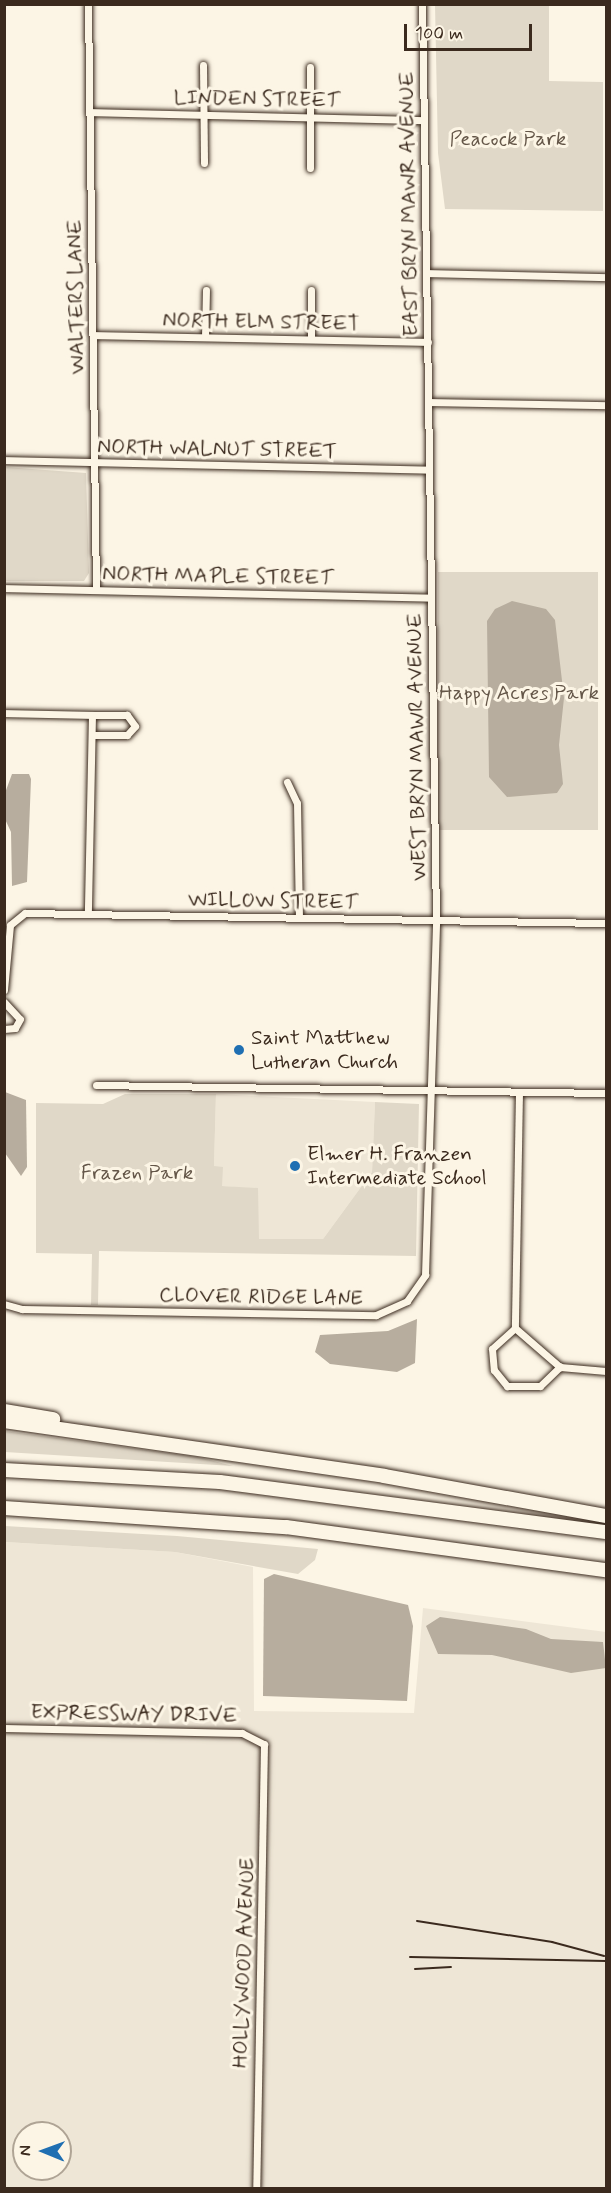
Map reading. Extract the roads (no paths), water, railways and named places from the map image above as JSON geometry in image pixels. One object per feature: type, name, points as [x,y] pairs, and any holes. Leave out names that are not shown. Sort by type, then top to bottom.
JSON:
[{"type":"highway","points":[[4,1411],[124,1432],[157,1444]]},
{"type":"highway","points":[[4,1421],[384,1476],[606,1516]]},
{"type":"highway","points":[[4,1470],[220,1482],[606,1532]]},
{"type":"highway","points":[[7,1508],[286,1527],[606,1570]]},
{"type":"street","name":"WALTERS LANE","points":[[88,4],[96,590]]},
{"type":"street","name":"EAST BRYN MAWR AVENUE","points":[[422,4],[430,402]]},
{"type":"street","points":[[203,64],[204,164]]},
{"type":"street","points":[[310,67],[310,168]]},
{"type":"street","name":"LINDEN STREET","points":[[90,112],[423,120]]},
{"type":"street","points":[[427,273],[606,277]]},
{"type":"street","points":[[205,337],[206,290]]},
{"type":"street","points":[[311,290],[311,339]]},
{"type":"street","name":"NORTH ELM STREET","points":[[93,335],[428,342]]},
{"type":"street","points":[[430,402],[606,405]]},
{"type":"street","name":"WEST BRYN MAWR AVENUE","points":[[430,402],[436,921],[432,1091]]},
{"type":"street","name":"NORTH WALNUT STREET","points":[[4,460],[429,470]]},
{"type":"street","name":"NORTH MAPLE STREET","points":[[4,588],[431,598]]},
{"type":"street","points":[[4,713],[129,716],[135,726],[126,735],[92,735]]},
{"type":"street","points":[[88,914],[92,715]]},
{"type":"street","points":[[287,782],[298,806],[299,918]]},
{"type":"street","name":"WILLOW STREET","points":[[4,990],[14,918],[88,914],[606,923]]},
{"type":"street","points":[[4,1002],[20,1019],[15,1028],[4,1029]]},
{"type":"street","points":[[96,1085],[606,1093]]},
{"type":"street","name":"CLOVER RIDGE LANE","points":[[4,1304],[85,1311],[390,1311],[418,1289],[428,1265],[432,1091]]},
{"type":"street","points":[[519,1092],[515,1328],[492,1349],[494,1370],[507,1386],[540,1386],[560,1367]]},
{"type":"street","points":[[515,1328],[560,1367],[606,1371]]},
{"type":"street","name":"EXPRESSWAY DRIVE","points":[[4,1728],[243,1733],[261,1740]]},
{"type":"street","name":"HOLLYWOOD AVENUE","points":[[256,2188],[266,1753],[261,1740]]},
{"type":"railway","points":[[417,1921],[552,1942],[604,1956]]},
{"type":"railway","points":[[410,1957],[606,1961]]},
{"type":"railway","points":[[415,1969],[451,1967]]},
{"type":"place","name":"Saint Matthew Lutheran Church","points":[[239,1050]]},
{"type":"place","name":"Elmer H. Franzen Intermediate School","points":[[295,1166]]},
{"type":"park label","name":"Peacock Park","points":[[508,139]]},
{"type":"park label","name":"Happy Acres Park","points":[[519,693]]},
{"type":"park label","name":"Frazen Park","points":[[137,1173]]}]
